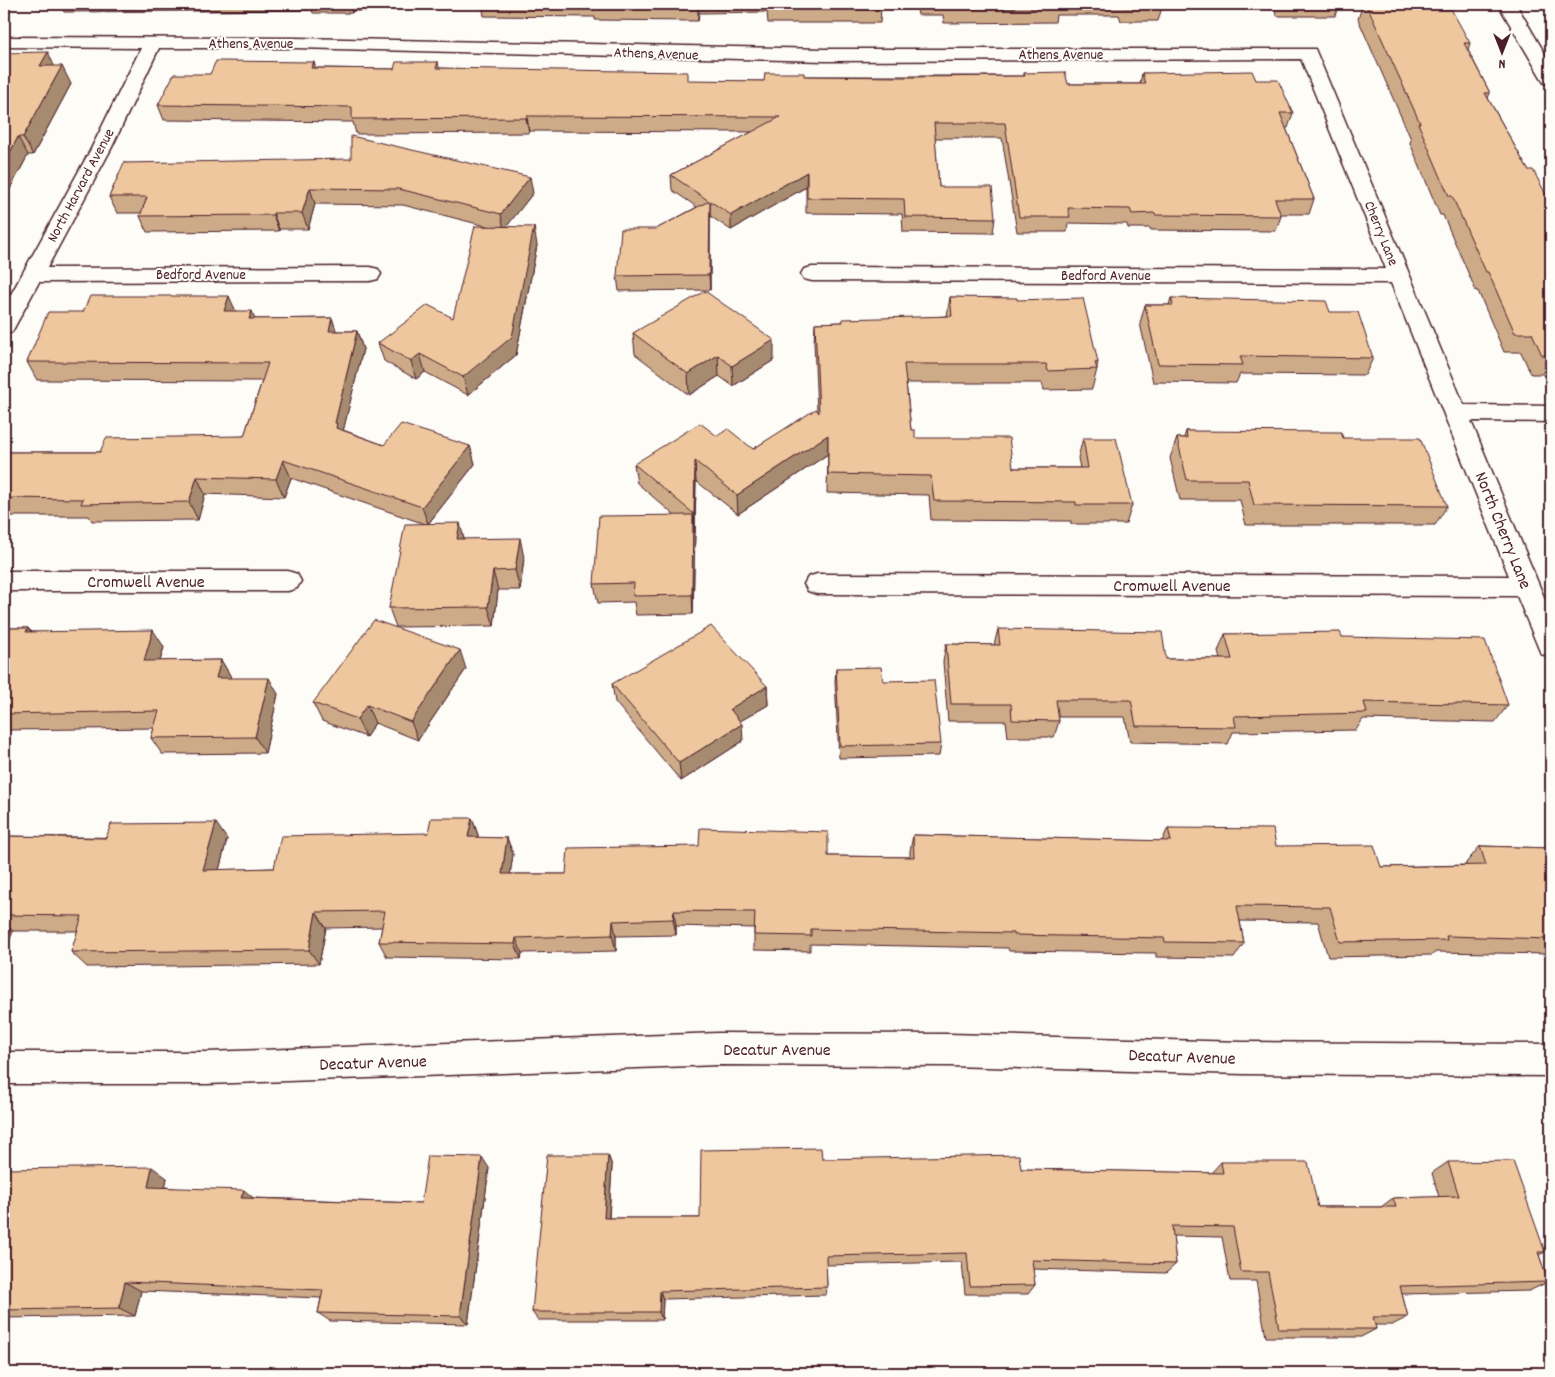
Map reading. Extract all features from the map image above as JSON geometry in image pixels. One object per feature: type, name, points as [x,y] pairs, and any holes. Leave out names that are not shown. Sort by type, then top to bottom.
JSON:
[{"type":"street","points":[[1507,4],[1551,79]]},
{"type":"street","name":"Athens Avenue","points":[[4,42],[296,43],[825,55],[1308,53]]},
{"type":"street","name":"North Harvard Avenue","points":[[4,327],[101,149],[153,42]]},
{"type":"street","name":"Cherry Lane","points":[[1308,53],[1456,414]]},
{"type":"street","name":"Bedford Avenue","points":[[32,275],[370,274]]},
{"type":"street","name":"Bedford Avenue","points":[[812,274],[1400,276]]},
{"type":"street","points":[[1456,414],[1551,414]]},
{"type":"street","name":"North Cherry Lane","points":[[1456,414],[1551,646]]},
{"type":"street","name":"Cromwell Avenue","points":[[4,582],[288,582]]},
{"type":"street","name":"Cromwell Avenue","points":[[816,584],[1527,586]]},
{"type":"street","name":"Decatur Avenue","points":[[4,1068],[207,1068],[718,1049],[949,1050],[1244,1058],[1551,1060]]},
{"type":"building","points":[[594,4],[698,4],[698,7],[593,7]]},
{"type":"building","points":[[767,4],[880,4],[881,9],[768,9]]},
{"type":"building","points":[[944,4],[1057,4],[1058,8],[945,9]]},
{"type":"building","points":[[1122,4],[1161,4],[1162,7],[1124,7]]},
{"type":"building","points":[[1366,4],[1414,4],[1417,9],[1451,9],[1470,43],[1464,43],[1490,93],[1485,93],[1528,170],[1533,170],[1551,204],[1551,355],[1542,355],[1532,333],[1515,333],[1452,196],[1449,196],[1418,123],[1420,123]]},
{"type":"building","points":[[48,52],[40,66],[62,66],[23,137],[18,137],[4,164],[4,53]]},
{"type":"building","points":[[216,61],[314,62],[311,68],[394,69],[396,62],[438,62],[436,68],[687,72],[687,80],[764,81],[765,73],[804,73],[804,76],[907,77],[1025,76],[1024,73],[1065,72],[1068,84],[1145,84],[1142,73],[1252,71],[1256,80],[1278,80],[1293,113],[1280,113],[1314,199],[1275,199],[1281,216],[1155,215],[1154,213],[1132,214],[1130,209],[1068,208],[1070,217],[1019,217],[1005,123],[934,123],[939,187],[992,187],[995,218],[905,217],[904,199],[807,198],[807,172],[731,215],[710,201],[709,275],[617,276],[621,229],[656,229],[709,201],[671,175],[780,117],[527,116],[526,118],[352,119],[352,107],[158,105],[174,74],[210,74]]},
{"type":"building","points":[[351,136],[530,177],[501,214],[399,189],[310,188],[302,213],[273,213],[273,215],[140,216],[147,197],[109,197],[124,163],[351,159]]},
{"type":"building","points":[[475,226],[534,227],[512,337],[463,377],[420,354],[411,361],[378,343],[428,305],[453,318]]},
{"type":"building","points":[[705,291],[774,340],[732,366],[718,355],[688,374],[633,333]]},
{"type":"building","points":[[90,296],[229,296],[224,311],[252,311],[249,319],[332,318],[329,331],[357,331],[335,423],[337,423],[336,428],[384,445],[401,424],[470,446],[422,507],[283,460],[276,479],[197,477],[189,502],[81,504],[83,499],[4,498],[4,452],[100,452],[106,438],[244,436],[268,363],[27,362],[48,312],[83,312]]},
{"type":"building","points":[[950,297],[1017,298],[1017,300],[1083,298],[1098,362],[1095,363],[1097,369],[1048,371],[1046,364],[904,364],[911,430],[915,430],[915,438],[1009,438],[1013,468],[1088,468],[1083,438],[1116,438],[1132,505],[1076,505],[1076,502],[934,501],[931,476],[828,474],[828,435],[737,495],[695,461],[694,514],[634,464],[700,423],[717,436],[728,429],[753,449],[816,409],[819,413],[815,323],[843,322],[842,319],[952,316]]},
{"type":"building","points":[[1171,298],[1326,301],[1330,312],[1358,312],[1373,358],[1240,356],[1243,365],[1158,364],[1145,305],[1173,305]]},
{"type":"building","points":[[1186,431],[1341,432],[1343,438],[1420,438],[1447,506],[1254,505],[1248,480],[1187,480],[1177,438],[1187,438]]},
{"type":"building","points":[[693,515],[692,595],[633,596],[634,583],[594,584],[599,516]]},
{"type":"building","points":[[460,523],[457,539],[520,538],[515,570],[493,571],[488,607],[389,608],[405,524]]},
{"type":"building","points":[[374,620],[460,650],[411,722],[367,705],[357,719],[313,703]]},
{"type":"building","points":[[711,626],[767,686],[730,709],[742,724],[679,763],[612,684]]},
{"type":"building","points":[[4,628],[28,628],[26,632],[153,630],[144,661],[221,660],[216,678],[269,678],[255,737],[151,738],[159,711],[4,714]]},
{"type":"building","points":[[998,629],[1162,632],[1166,659],[1232,659],[1225,634],[1340,632],[1342,637],[1485,640],[1508,705],[1364,702],[1367,713],[1234,716],[1236,727],[1136,726],[1131,700],[1056,700],[1059,721],[1012,720],[1011,704],[951,704],[946,644],[1000,645]]},
{"type":"building","points":[[881,667],[883,681],[934,680],[941,744],[840,746],[836,668]]},
{"type":"building","points":[[431,818],[472,818],[468,837],[507,838],[502,874],[566,874],[568,848],[699,846],[700,828],[828,832],[828,856],[914,857],[913,835],[1171,841],[1168,828],[1273,829],[1276,846],[1374,845],[1381,867],[1486,865],[1480,846],[1551,848],[1551,939],[1446,936],[1447,940],[1340,942],[1330,907],[1237,906],[1244,943],[1165,942],[1164,938],[1014,935],[1014,933],[811,929],[811,936],[754,935],[755,912],[674,911],[673,919],[613,921],[612,935],[516,938],[515,944],[379,942],[385,911],[316,912],[309,950],[71,952],[82,916],[4,915],[4,836],[106,838],[111,824],[216,823],[203,870],[274,868],[281,836],[428,833]]},
{"type":"building","points":[[821,1148],[822,1159],[1019,1155],[1021,1169],[1223,1173],[1221,1162],[1308,1162],[1318,1207],[1396,1207],[1393,1198],[1459,1196],[1448,1162],[1513,1161],[1545,1252],[1538,1252],[1548,1282],[1400,1286],[1408,1317],[1373,1317],[1376,1329],[1279,1329],[1268,1272],[1241,1272],[1233,1227],[1172,1226],[1176,1264],[1032,1260],[1035,1285],[970,1286],[967,1253],[826,1256],[827,1287],[660,1291],[659,1312],[532,1312],[547,1155],[608,1155],[604,1218],[700,1218],[701,1150]]},
{"type":"building","points":[[428,1156],[482,1157],[460,1316],[318,1313],[323,1290],[125,1282],[119,1308],[4,1310],[4,1169],[152,1167],[148,1187],[244,1190],[241,1198],[421,1203]]}]
